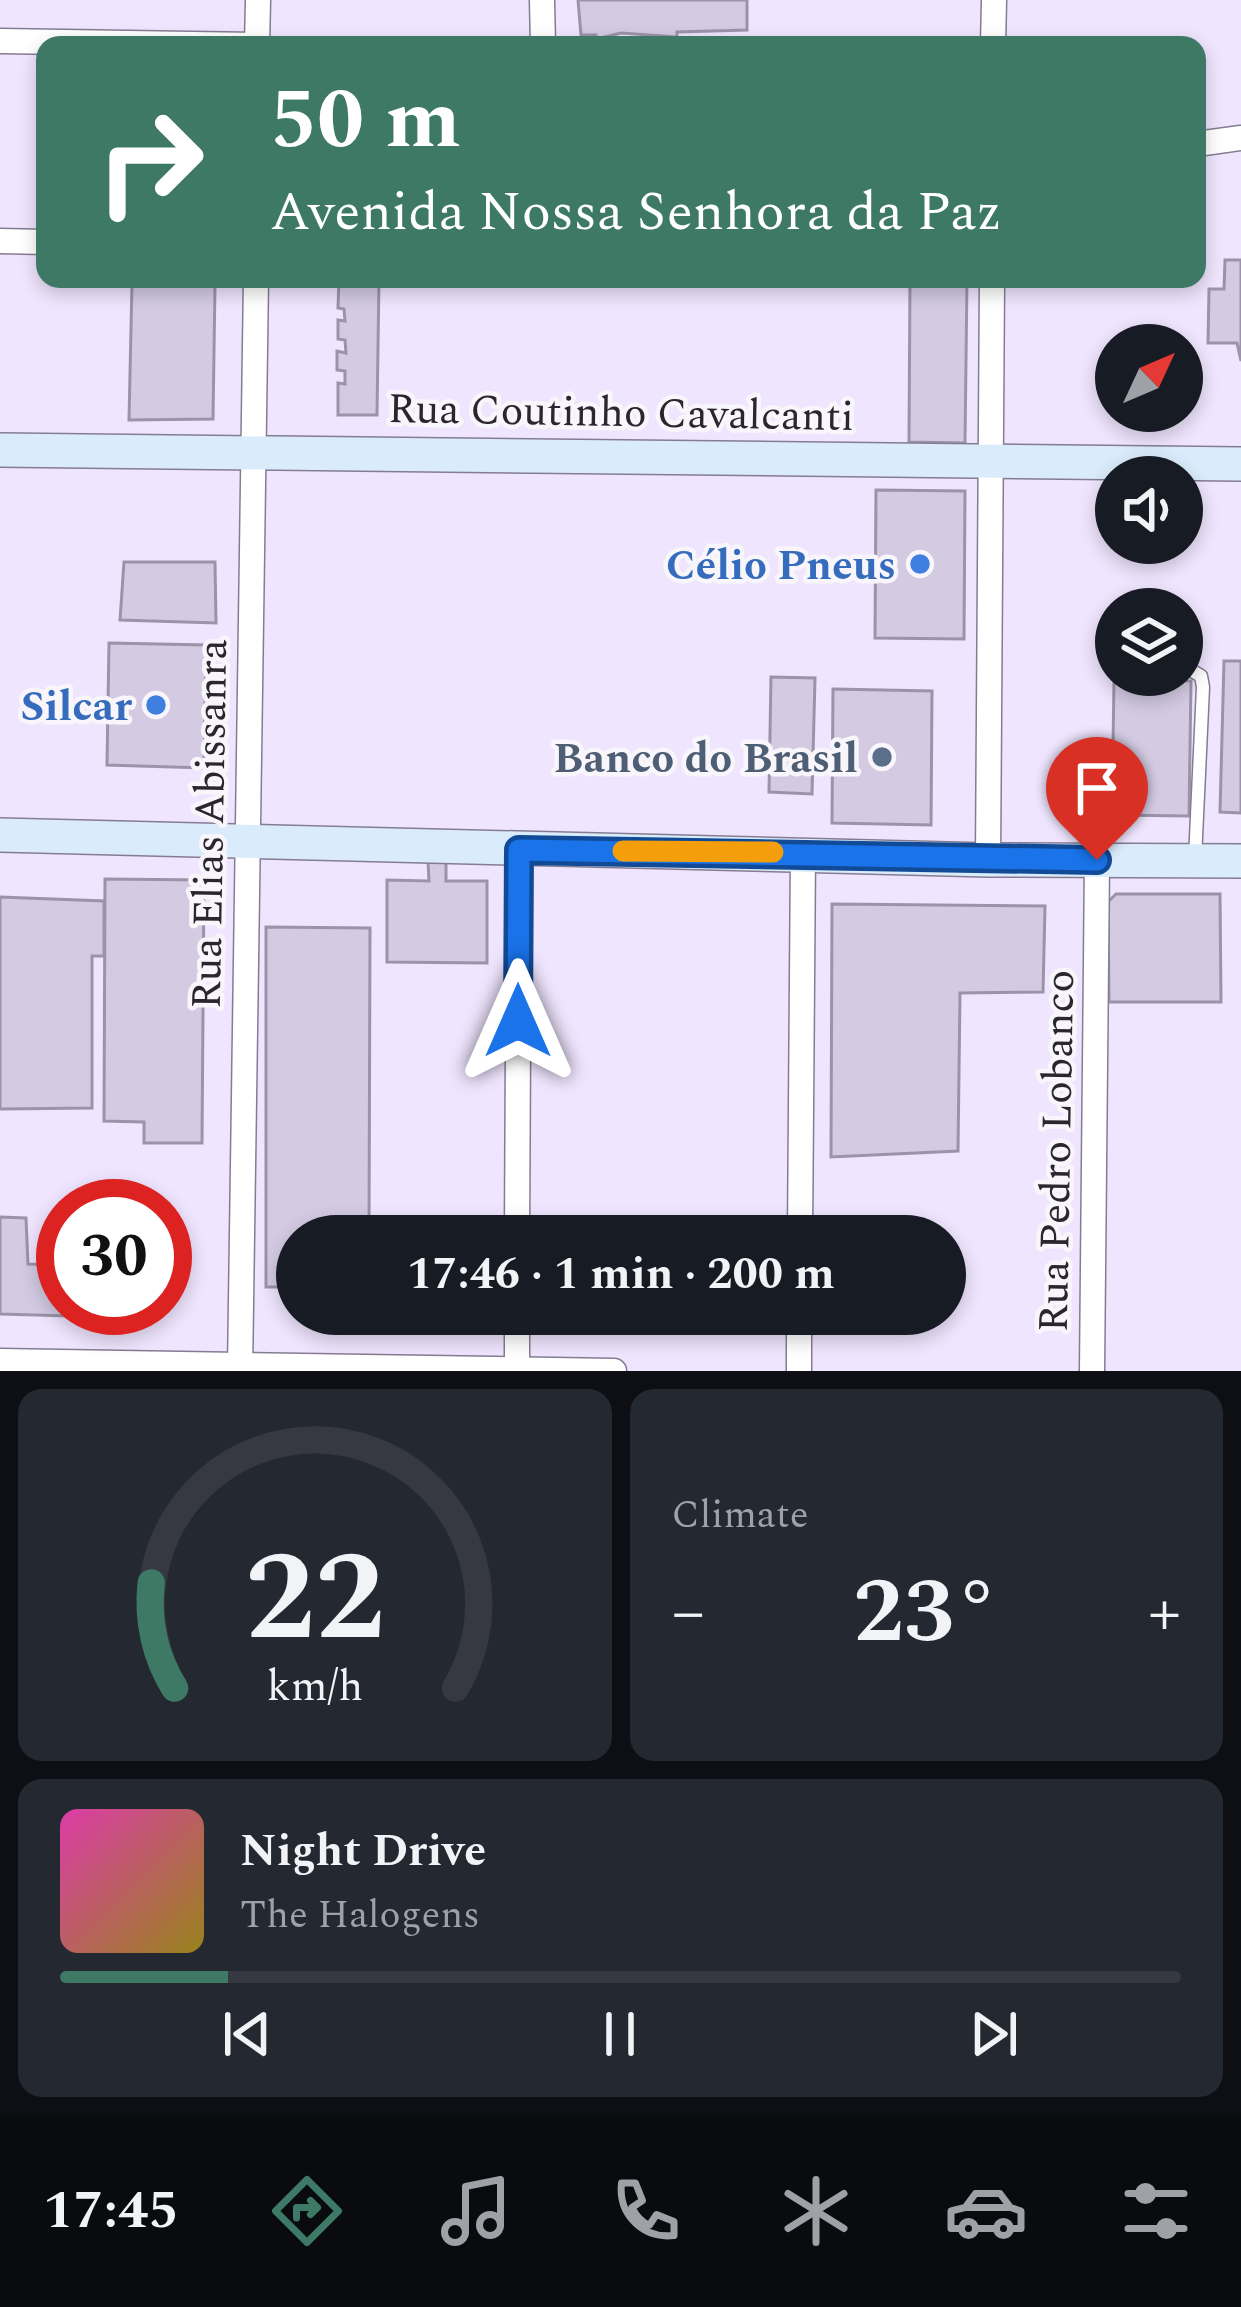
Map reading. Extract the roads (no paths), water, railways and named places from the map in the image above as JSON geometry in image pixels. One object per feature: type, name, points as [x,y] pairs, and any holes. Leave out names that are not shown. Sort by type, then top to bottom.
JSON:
[{"type":"main road","name":"Rua Coutinho Cavalcanti","points":[[0,450],[1241,464]]},
{"type":"main road","points":[[0,835],[988,860],[1241,861]]},
{"type":"street","points":[[257,36],[258,0]]},
{"type":"street","points":[[542,0],[543,36]]},
{"type":"street","points":[[993,36],[994,0]]},
{"type":"street","points":[[0,41],[36,42]]},
{"type":"street","points":[[1206,143],[1241,138]]},
{"type":"street","points":[[0,241],[36,242]]},
{"type":"street","name":"Rua Elias Abissanra","points":[[240,1367],[256,288]]},
{"type":"street","points":[[988,860],[992,288]]},
{"type":"street","points":[[517,1215],[519,850]]},
{"type":"street","points":[[800,1215],[803,852]]},
{"type":"street","name":"Rua Pedro Lobanco","points":[[1092,1371],[1097,860]]},
{"type":"street","points":[[517,1335],[517,1371]]},
{"type":"street","points":[[799,1335],[799,1371]]},
{"type":"street","points":[[0,1361],[614,1371]]},
{"type":"lane","points":[[1195,861],[1203,696]]},
{"type":"place","name":"Célio Pneus","points":[[920,564]]},
{"type":"place","name":"Silcar","points":[[156,705]]},
{"type":"place","name":"Banco do Brasil","points":[[882,757]]}]
